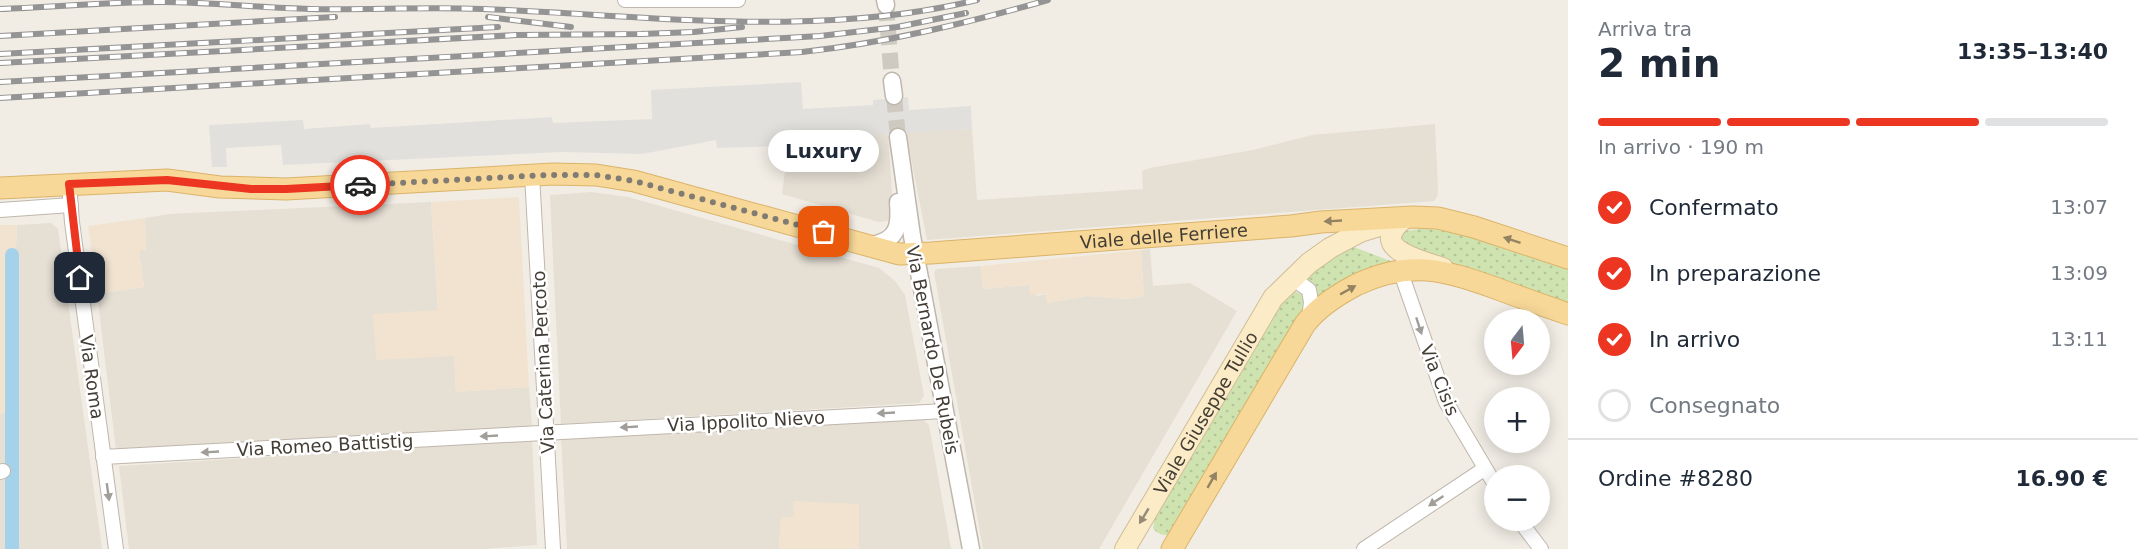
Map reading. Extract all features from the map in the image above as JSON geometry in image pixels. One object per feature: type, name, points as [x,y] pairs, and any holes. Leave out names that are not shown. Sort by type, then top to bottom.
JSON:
[{"type":"main road","name":"Viale delle Ferriere","points":[[5,188],[70,195],[167,180],[220,187],[286,189],[532,175],[596,175],[634,181],[899,254],[1412,217],[1449,220],[1568,258]]},
{"type":"main road","name":"Viale delle Ferriere","points":[[1350,237],[1412,217]]},
{"type":"main road","points":[[1412,217],[1400,222],[1393,230],[1390,239],[1398,251],[1568,314]]},
{"type":"main road","name":"Viale Giuseppe Tullio","points":[[1125,549],[1273,298],[1289,281],[1323,253],[1350,237]]},
{"type":"main road","points":[[1172,549],[1309,319],[1329,302],[1373,278],[1400,270],[1436,270],[1458,274]]},
{"type":"street","points":[[625,0],[738,0]]},
{"type":"street","name":"Via Bernardo De Rubeis","points":[[872,245],[888,240],[898,224],[896,161],[898,144],[915,254],[971,549]]},
{"type":"street","name":"Via Caterina Percoto","points":[[532,175],[553,549]]},
{"type":"street","points":[[5,188],[15,192],[17,198],[15,205],[6,209]]},
{"type":"street","points":[[6,209],[70,195]]},
{"type":"street","name":"Via Roma","points":[[70,195],[116,549]]},
{"type":"street","name":"Via Cisis","points":[[1400,270],[1446,402],[1484,469]]},
{"type":"street","points":[[1289,281],[1298,282],[1309,290],[1311,302],[1309,319]]},
{"type":"street","name":"Via Ippolito Nievo","points":[[547,432],[945,411]]},
{"type":"street","name":"Via Romeo Battistig","points":[[103,458],[547,432]]},
{"type":"street","points":[[1364,549],[1484,469]]},
{"type":"street","points":[[1527,531],[1541,549]]},
{"type":"shaded area","points":[[801,82],[803,109],[873,105],[873,100],[908,97],[909,110],[971,106],[972,129],[850,136],[849,138],[794,143],[794,146],[717,148],[716,140],[642,154],[561,152],[283,165],[281,145],[226,148],[227,167],[212,167],[209,125],[303,120],[304,129],[370,124],[371,128],[552,117],[553,123],[652,119],[651,90]]},
{"type":"shaded area","points":[[1435,124],[1438,190],[1434,201],[927,240],[906,132],[972,129],[977,200],[1143,189],[1142,171],[1150,168],[1253,150],[1312,135]]},
{"type":"shaded area","points":[[888,133],[894,220],[879,222],[782,194],[785,170],[795,154],[793,143]]},
{"type":"shaded area","points":[[591,192],[628,197],[879,268],[895,281],[905,295],[924,396],[919,403],[561,424],[550,195]]},
{"type":"shaded area","points":[[519,197],[529,387],[456,392],[454,356],[376,360],[373,314],[438,310],[431,202]]},
{"type":"shaded area","points":[[431,202],[438,310],[454,356],[456,392],[529,387],[532,428],[116,450],[97,294],[144,287],[139,250],[146,249],[145,218],[170,214]]},
{"type":"shaded area","points":[[145,218],[146,250],[139,251],[144,287],[97,294],[88,226]]},
{"type":"shaded area","points":[[51,223],[58,229],[102,549],[0,549],[0,414],[11,411],[11,255],[16,247],[17,225]]},
{"type":"shaded area","points":[[0,225],[17,225],[16,247],[11,255],[11,412],[0,414]]},
{"type":"shaded area","points":[[1150,249],[1153,286],[1190,283],[1237,311],[1099,549],[983,549],[934,272],[937,269],[981,266],[983,289],[1029,285],[1037,296],[1046,294],[1047,303],[1087,296],[1129,299],[1144,296],[1141,250]]},
{"type":"shaded area","points":[[1141,250],[1144,296],[1129,299],[1087,296],[1047,303],[1045,294],[1030,295],[1029,285],[983,289],[981,266]]},
{"type":"shaded area","points":[[922,419],[929,425],[951,549],[859,549],[859,504],[794,517],[781,517],[779,549],[567,549],[561,437]]},
{"type":"shaded area","points":[[532,440],[537,545],[484,549],[129,549],[119,466]]},
{"type":"shaded area","points":[[793,501],[859,504],[859,549],[779,549],[781,517],[794,517]]},
{"type":"green space","points":[[1426,228],[1463,234],[1568,268],[1568,303],[1402,247],[1400,232]]},
{"type":"green space","points":[[1354,247],[1401,265],[1316,301],[1304,275],[1346,249]]},
{"type":"green space","points":[[1295,291],[1305,296],[1305,310],[1171,534],[1159,534],[1153,528],[1156,512],[1270,322],[1289,294]]},
{"type":"waterway","points":[[12,255],[12,549]]},
{"type":"tunnel","points":[[886,5],[892,81]]},
{"type":"tunnel","points":[[894,96],[898,137]]},
{"type":"railway","points":[[0,9],[180,2],[310,9],[482,9],[668,19],[792,22],[854,19],[916,12],[977,0]]},
{"type":"railway","points":[[0,98],[802,52],[926,31],[1048,0]]},
{"type":"railway","points":[[0,82],[820,36],[897,27],[966,13]]},
{"type":"railway","points":[[0,36],[335,17]]},
{"type":"railway","points":[[488,17],[571,27]]},
{"type":"railway","points":[[0,54],[498,27]]},
{"type":"railway","points":[[0,63],[517,35],[641,34],[742,27]]},
{"type":"way so far","points":[[360,185],[547,175],[596,175],[634,181],[824,232]]},
{"type":"place","name":"Luxury","points":[[824,232]]},
{"type":"route","points":[[80,278],[69,184],[167,180],[251,189],[360,185]]}]
